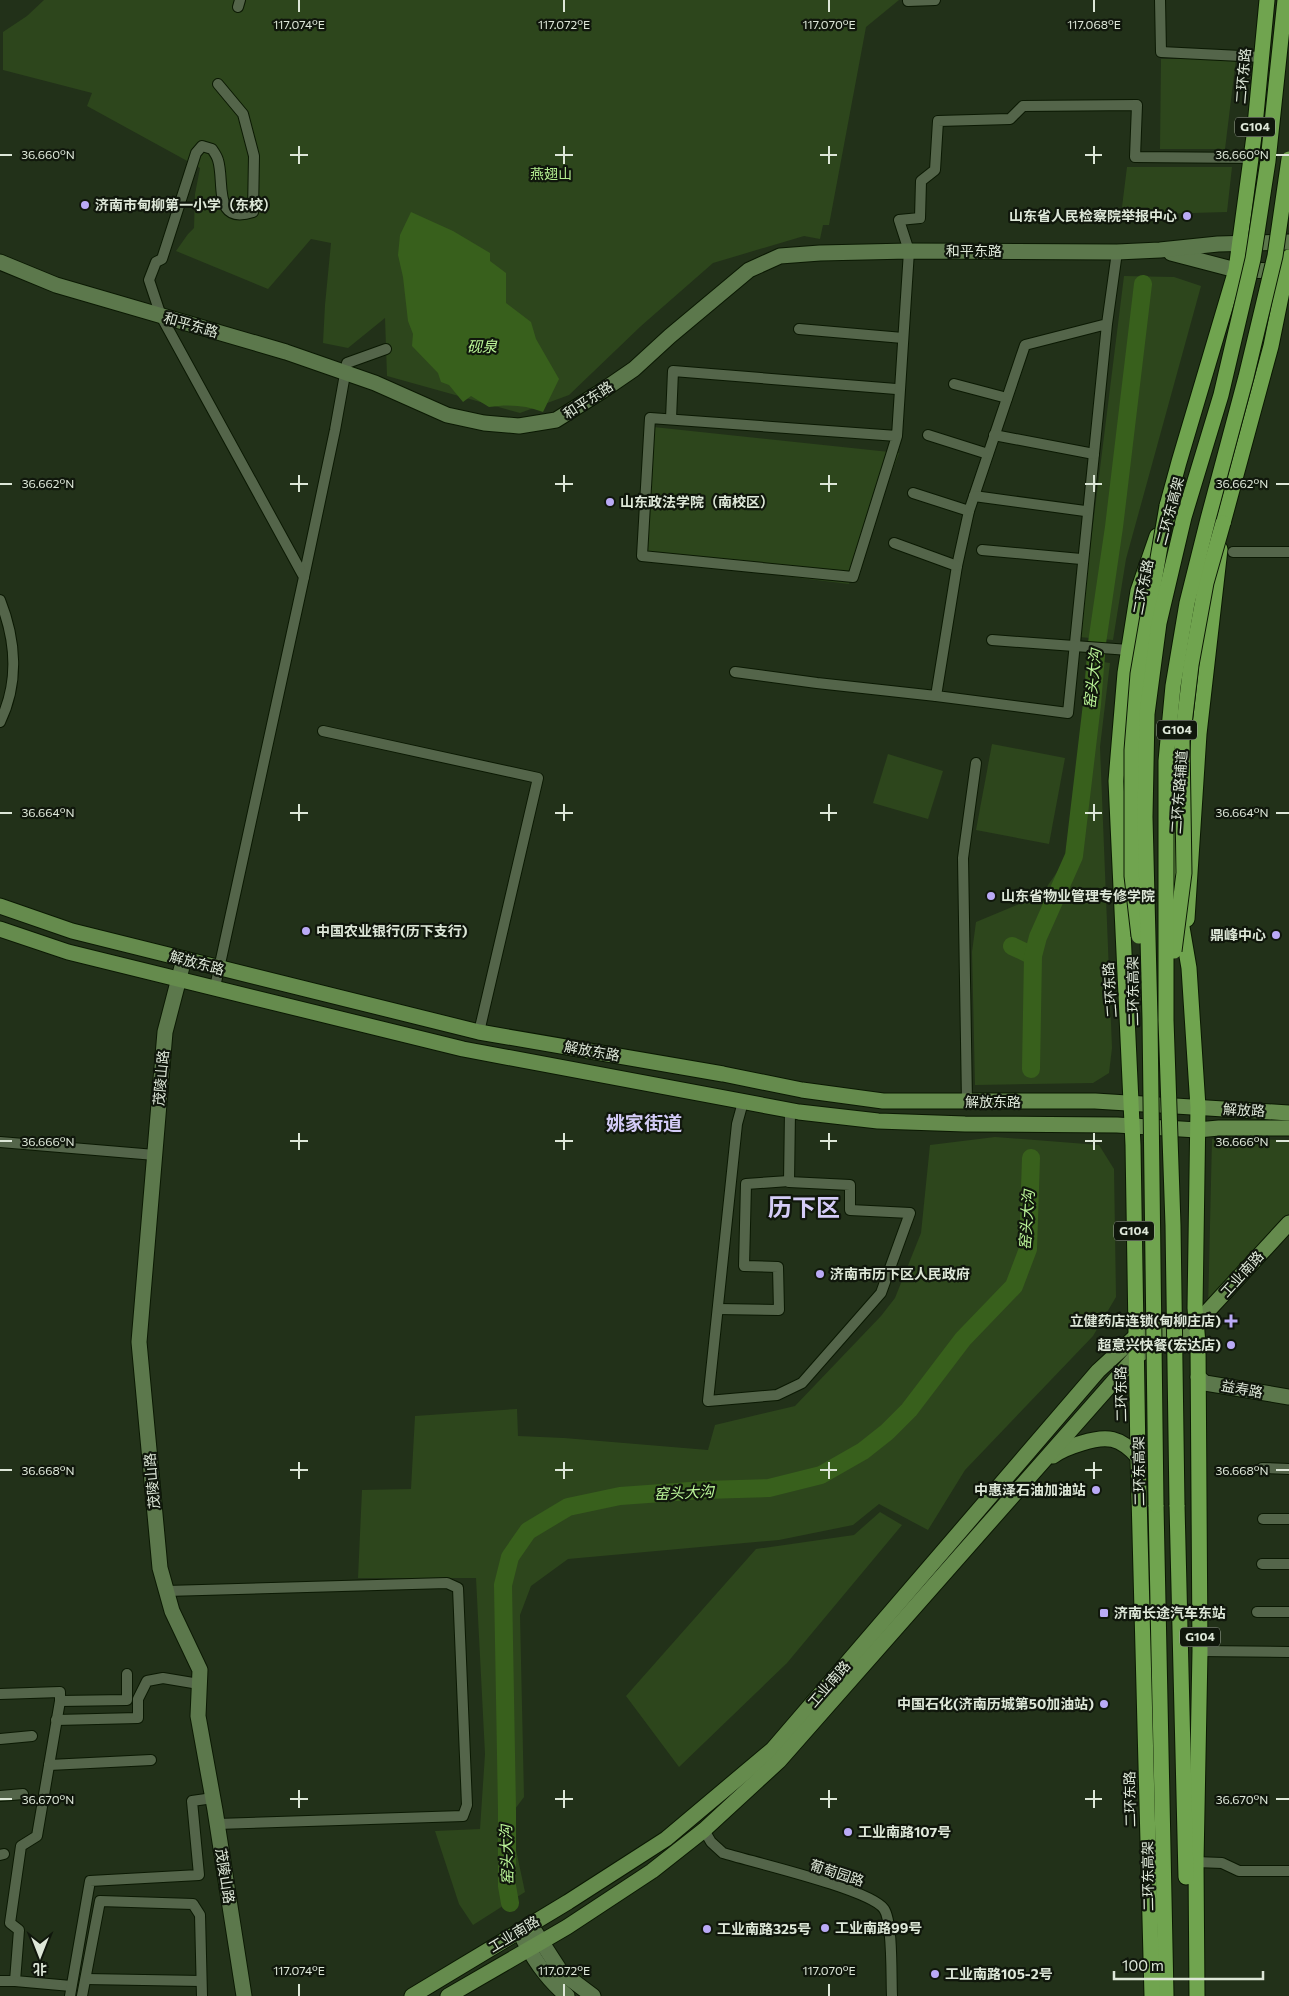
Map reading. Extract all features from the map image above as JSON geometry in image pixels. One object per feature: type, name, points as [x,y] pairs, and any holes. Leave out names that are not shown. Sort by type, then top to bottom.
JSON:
[{"type":"highway","name":"二环东路","points":[[1152,1996],[1138,1457],[1132,1126],[1122,903],[1138,878],[1140,709],[1151,628],[1170,532],[1167,506],[1236,270],[1251,158],[1266,0]]},
{"type":"highway","name":"二环东高架","points":[[1166,1996],[1158,1648],[1150,1019],[1145,817],[1146,714],[1159,623],[1184,517],[1221,395],[1252,259],[1268,161],[1285,0]]},
{"type":"highway","points":[[1188,1996],[1173,1225],[1166,1020],[1166,761],[1173,686],[1187,602],[1246,377],[1274,256],[1289,159]]},
{"type":"highway","name":"G104","points":[[1197,1996],[1196,1862],[1200,1651],[1198,1336],[1195,1325],[1198,1107],[1186,943],[1176,892],[1178,710],[1194,618],[1211,537],[1223,523],[1271,346],[1288,266]]},
{"type":"highway","points":[[1150,1019],[1132,876],[1132,750],[1139,666],[1167,506]]},
{"type":"highway","points":[[1122,903],[1116,781],[1125,673],[1124,650],[1138,591],[1167,506]]},
{"type":"highway","points":[[1166,1020],[1184,873],[1182,741],[1191,665],[1206,583],[1223,523]]},
{"type":"highway","name":"二环东路辅道","points":[[1186,943],[1199,734],[1223,523]]},
{"type":"highway","name":"G104","points":[[1197,1948],[1206,1996]]},
{"type":"main road","name":"和平东路","points":[[0,262],[56,285],[286,352],[375,383],[447,415],[484,423],[519,426],[556,420],[634,369],[670,336],[749,270],[780,256],[909,251],[1117,252],[1239,243],[1289,242]]},
{"type":"main road","name":"和平东路","points":[[1160,250],[1236,270],[1288,266]]},
{"type":"main road","name":"解放东路","points":[[0,906],[72,931],[479,1032],[723,1074],[802,1090],[883,1101],[1095,1101],[1198,1107]]},
{"type":"main road","name":"解放东路","points":[[0,929],[68,952],[463,1049],[790,1110],[878,1121],[1132,1126],[1197,1130]]},
{"type":"main road","name":"茂陵山路","points":[[184,959],[165,1032],[139,1342],[160,1568],[172,1611],[200,1670],[198,1716],[213,1798],[244,1996]]},
{"type":"main road","name":"解放路","points":[[1198,1107],[1289,1113]]},
{"type":"main road","name":"解放路","points":[[1197,1130],[1219,1128],[1289,1128]]},
{"type":"main road","name":"工业南路","points":[[448,1996],[528,1948],[568,1927],[652,1871],[704,1830],[780,1761],[1136,1356],[1195,1325],[1289,1223]]},
{"type":"main road","points":[[1136,1336],[1195,1325]]},
{"type":"main road","name":"工业南路","points":[[412,1996],[525,1928],[666,1839],[773,1749],[1098,1371],[1136,1336]]},
{"type":"main road","name":"益寿路","points":[[1198,1377],[1205,1383],[1289,1397]]},
{"type":"main road","points":[[1040,1465],[1071,1446],[1094,1439],[1106,1438],[1123,1442],[1138,1457]]},
{"type":"main road","points":[[525,1928],[542,1941],[561,1972],[593,1996]]},
{"type":"main road","points":[[525,1928],[528,1948],[537,1964],[548,1978],[567,1996]]},
{"type":"street","points":[[908,1],[935,0]]},
{"type":"street","points":[[1160,0],[1161,52],[1261,57]]},
{"type":"street","points":[[218,84],[243,114],[254,156],[252,212],[242,216],[230,212],[224,206],[218,160],[212,149],[202,146],[196,154],[162,259],[156,262],[149,280],[161,316],[304,577]]},
{"type":"street","points":[[897,436],[650,418],[642,556],[853,577],[897,436],[909,251],[899,220],[920,218],[921,181],[935,170],[938,121],[1010,119],[1023,106],[1137,105],[1135,157],[1251,158]]},
{"type":"street","points":[[735,672],[1068,713],[1107,324],[1117,252]]},
{"type":"street","points":[[936,696],[957,566],[969,511],[1024,345],[1107,324]]},
{"type":"street","points":[[799,329],[903,338]]},
{"type":"street","points":[[215,987],[304,577],[347,363],[386,349]]},
{"type":"street","points":[[671,419],[673,371],[896,389]]},
{"type":"street","points":[[954,384],[1007,398]]},
{"type":"street","points":[[928,435],[988,454]]},
{"type":"street","points":[[994,435],[1094,454]]},
{"type":"street","points":[[913,493],[969,511]]},
{"type":"street","points":[[974,496],[1085,511]]},
{"type":"street","points":[[894,543],[957,566]]},
{"type":"street","points":[[982,550],[1081,559]]},
{"type":"street","points":[[1234,552],[1289,552]]},
{"type":"street","points":[[0,600],[8,619],[15,668],[8,707],[0,722]]},
{"type":"street","points":[[992,640],[1124,650]]},
{"type":"street","points":[[323,730],[538,778],[479,1032]]},
{"type":"street","points":[[967,1102],[963,858],[976,763]]},
{"type":"street","points":[[718,1309],[779,1310],[778,1267],[744,1266],[746,1184],[789,1181],[850,1185],[850,1210],[910,1214],[881,1293],[802,1383],[777,1395],[708,1401],[737,1124],[743,1102]]},
{"type":"street","points":[[789,1181],[790,1110]]},
{"type":"street","points":[[0,1142],[155,1155]]},
{"type":"street","points":[[1262,1468],[1289,1469]]},
{"type":"street","points":[[1263,1519],[1289,1519]]},
{"type":"street","points":[[1262,1564],[1289,1564]]},
{"type":"street","points":[[166,1591],[448,1582],[458,1588],[467,1805],[464,1816],[217,1824]]},
{"type":"street","points":[[1256,1612],[1289,1612]]},
{"type":"street","points":[[1200,1651],[1289,1652]]},
{"type":"street","points":[[60,1701],[127,1700],[127,1674]]},
{"type":"street","points":[[56,1720],[138,1718],[138,1699],[147,1681],[163,1678],[199,1684]]},
{"type":"street","points":[[0,1694],[60,1692],[37,1836],[21,1846],[10,1923],[19,1930],[15,1981]]},
{"type":"street","points":[[0,1739],[32,1736]]},
{"type":"street","points":[[49,1765],[151,1760]]},
{"type":"street","points":[[0,1796],[23,1794]]},
{"type":"street","points":[[0,1981],[15,1981],[70,1991],[90,1881],[198,1875],[192,1801],[213,1798]]},
{"type":"street","name":"葡萄园路","points":[[704,1830],[711,1842],[723,1853],[830,1884],[874,1900],[885,1910],[889,1928],[892,1996]]},
{"type":"street","points":[[1196,1862],[1222,1863],[1239,1871],[1289,1872]]},
{"type":"street","points":[[82,1996],[100,1901],[193,1904],[200,1915],[202,1996]]},
{"type":"street","points":[[86,1979],[201,1982]]},
{"type":"green space","name":"燕翅山","points":[[44,0],[899,0],[866,27],[829,225],[823,225],[820,239],[804,236],[713,263],[641,326],[569,395],[520,413],[387,376],[385,318],[348,348],[323,343],[331,243],[311,239],[268,289],[176,251],[194,228],[195,194],[200,168],[87,106],[92,93],[3,70],[3,32],[27,16]]},
{"type":"green space","points":[[1161,59],[1236,59],[1225,149],[1160,149]]},
{"type":"green space","points":[[1127,167],[1232,167],[1227,212],[1121,215]]},
{"type":"green space","points":[[1124,276],[1174,277],[1201,286],[1126,559],[1113,640],[1079,637]]},
{"type":"green space","points":[[644,426],[899,453],[849,584],[638,558]]},
{"type":"green space","points":[[1090,660],[1110,663],[1100,747],[1112,1048],[1109,1073],[1093,1083],[975,1085],[972,952],[976,922],[1041,895],[1069,855],[1079,857]]},
{"type":"green space","points":[[992,744],[1065,758],[1049,844],[976,830]]},
{"type":"green space","points":[[888,754],[943,771],[928,819],[873,803]]},
{"type":"green space","points":[[995,1137],[1099,1145],[1114,1169],[1116,1297],[1093,1336],[965,1470],[928,1530],[879,1504],[853,1525],[779,1540],[568,1559],[531,1586],[520,1615],[524,1797],[509,1817],[525,1892],[473,1925],[459,1904],[435,1831],[480,1829],[485,1754],[476,1578],[358,1578],[362,1490],[411,1489],[415,1416],[517,1409],[518,1436],[708,1450],[715,1425],[795,1406],[881,1316],[895,1298],[921,1233],[930,1145]]},
{"type":"green space","points":[[1212,1139],[1289,1140],[1289,1220],[1208,1311]]},
{"type":"green space","points":[[880,1512],[902,1525],[787,1663],[679,1767],[626,1696],[756,1549],[854,1535]]},
{"type":"water","name":"砚泉","points":[[411,212],[453,231],[490,253],[490,261],[506,273],[506,303],[531,322],[536,339],[559,379],[543,412],[517,406],[489,407],[471,396],[463,402],[449,385],[441,382],[438,373],[412,346],[413,334],[408,321],[403,277],[398,255],[400,235]]},
{"type":"waterway","name":"窑头大沟","points":[[1031,1069],[1033,956],[1038,937],[1074,856],[1092,704],[1097,643],[1114,527],[1143,284]]},
{"type":"waterway","points":[[1012,946],[1033,956]]},
{"type":"waterway","name":"窑头大沟","points":[[510,1903],[507,1886],[503,1585],[510,1557],[528,1531],[568,1507],[620,1496],[769,1488],[821,1475],[863,1451],[887,1432],[909,1410],[963,1339],[1014,1286],[1028,1249],[1031,1158]]},
{"type":"place","name":"济南市甸柳第一小学（东校）","points":[[85,205]]},
{"type":"place","name":"山东省人民检察院举报中心","points":[[1187,216]]},
{"type":"place","name":"山东政法学院（南校区）","points":[[610,502]]},
{"type":"place","name":"山东省物业管理专修学院","points":[[991,896]]},
{"type":"place","name":"中国农业银行(历下支行)","points":[[306,931]]},
{"type":"place","name":"鼎峰中心","points":[[1276,935]]},
{"type":"place","name":"济南市历下区人民政府","points":[[820,1274]]},
{"type":"place","name":"立健药店连锁(甸柳庄店)","points":[[1231,1321]]},
{"type":"place","name":"超意兴快餐(宏达店)","points":[[1231,1345]]},
{"type":"place","name":"中惠泽石油加油站","points":[[1096,1490]]},
{"type":"place","name":"济南长途汽车东站","points":[[1104,1613]]},
{"type":"place","name":"中国石化(济南历城第50加油站)","points":[[1104,1704]]},
{"type":"place","name":"工业南路107号","points":[[848,1832]]},
{"type":"place","name":"工业南路99号","points":[[825,1928]]},
{"type":"place","name":"工业南路325号","points":[[707,1929]]},
{"type":"place","name":"工业南路105-2号","points":[[935,1974]]},
{"type":"district","name":"姚家街道","points":[[644,1123]]},
{"type":"district","name":"历下区","points":[[804,1208]]}]
